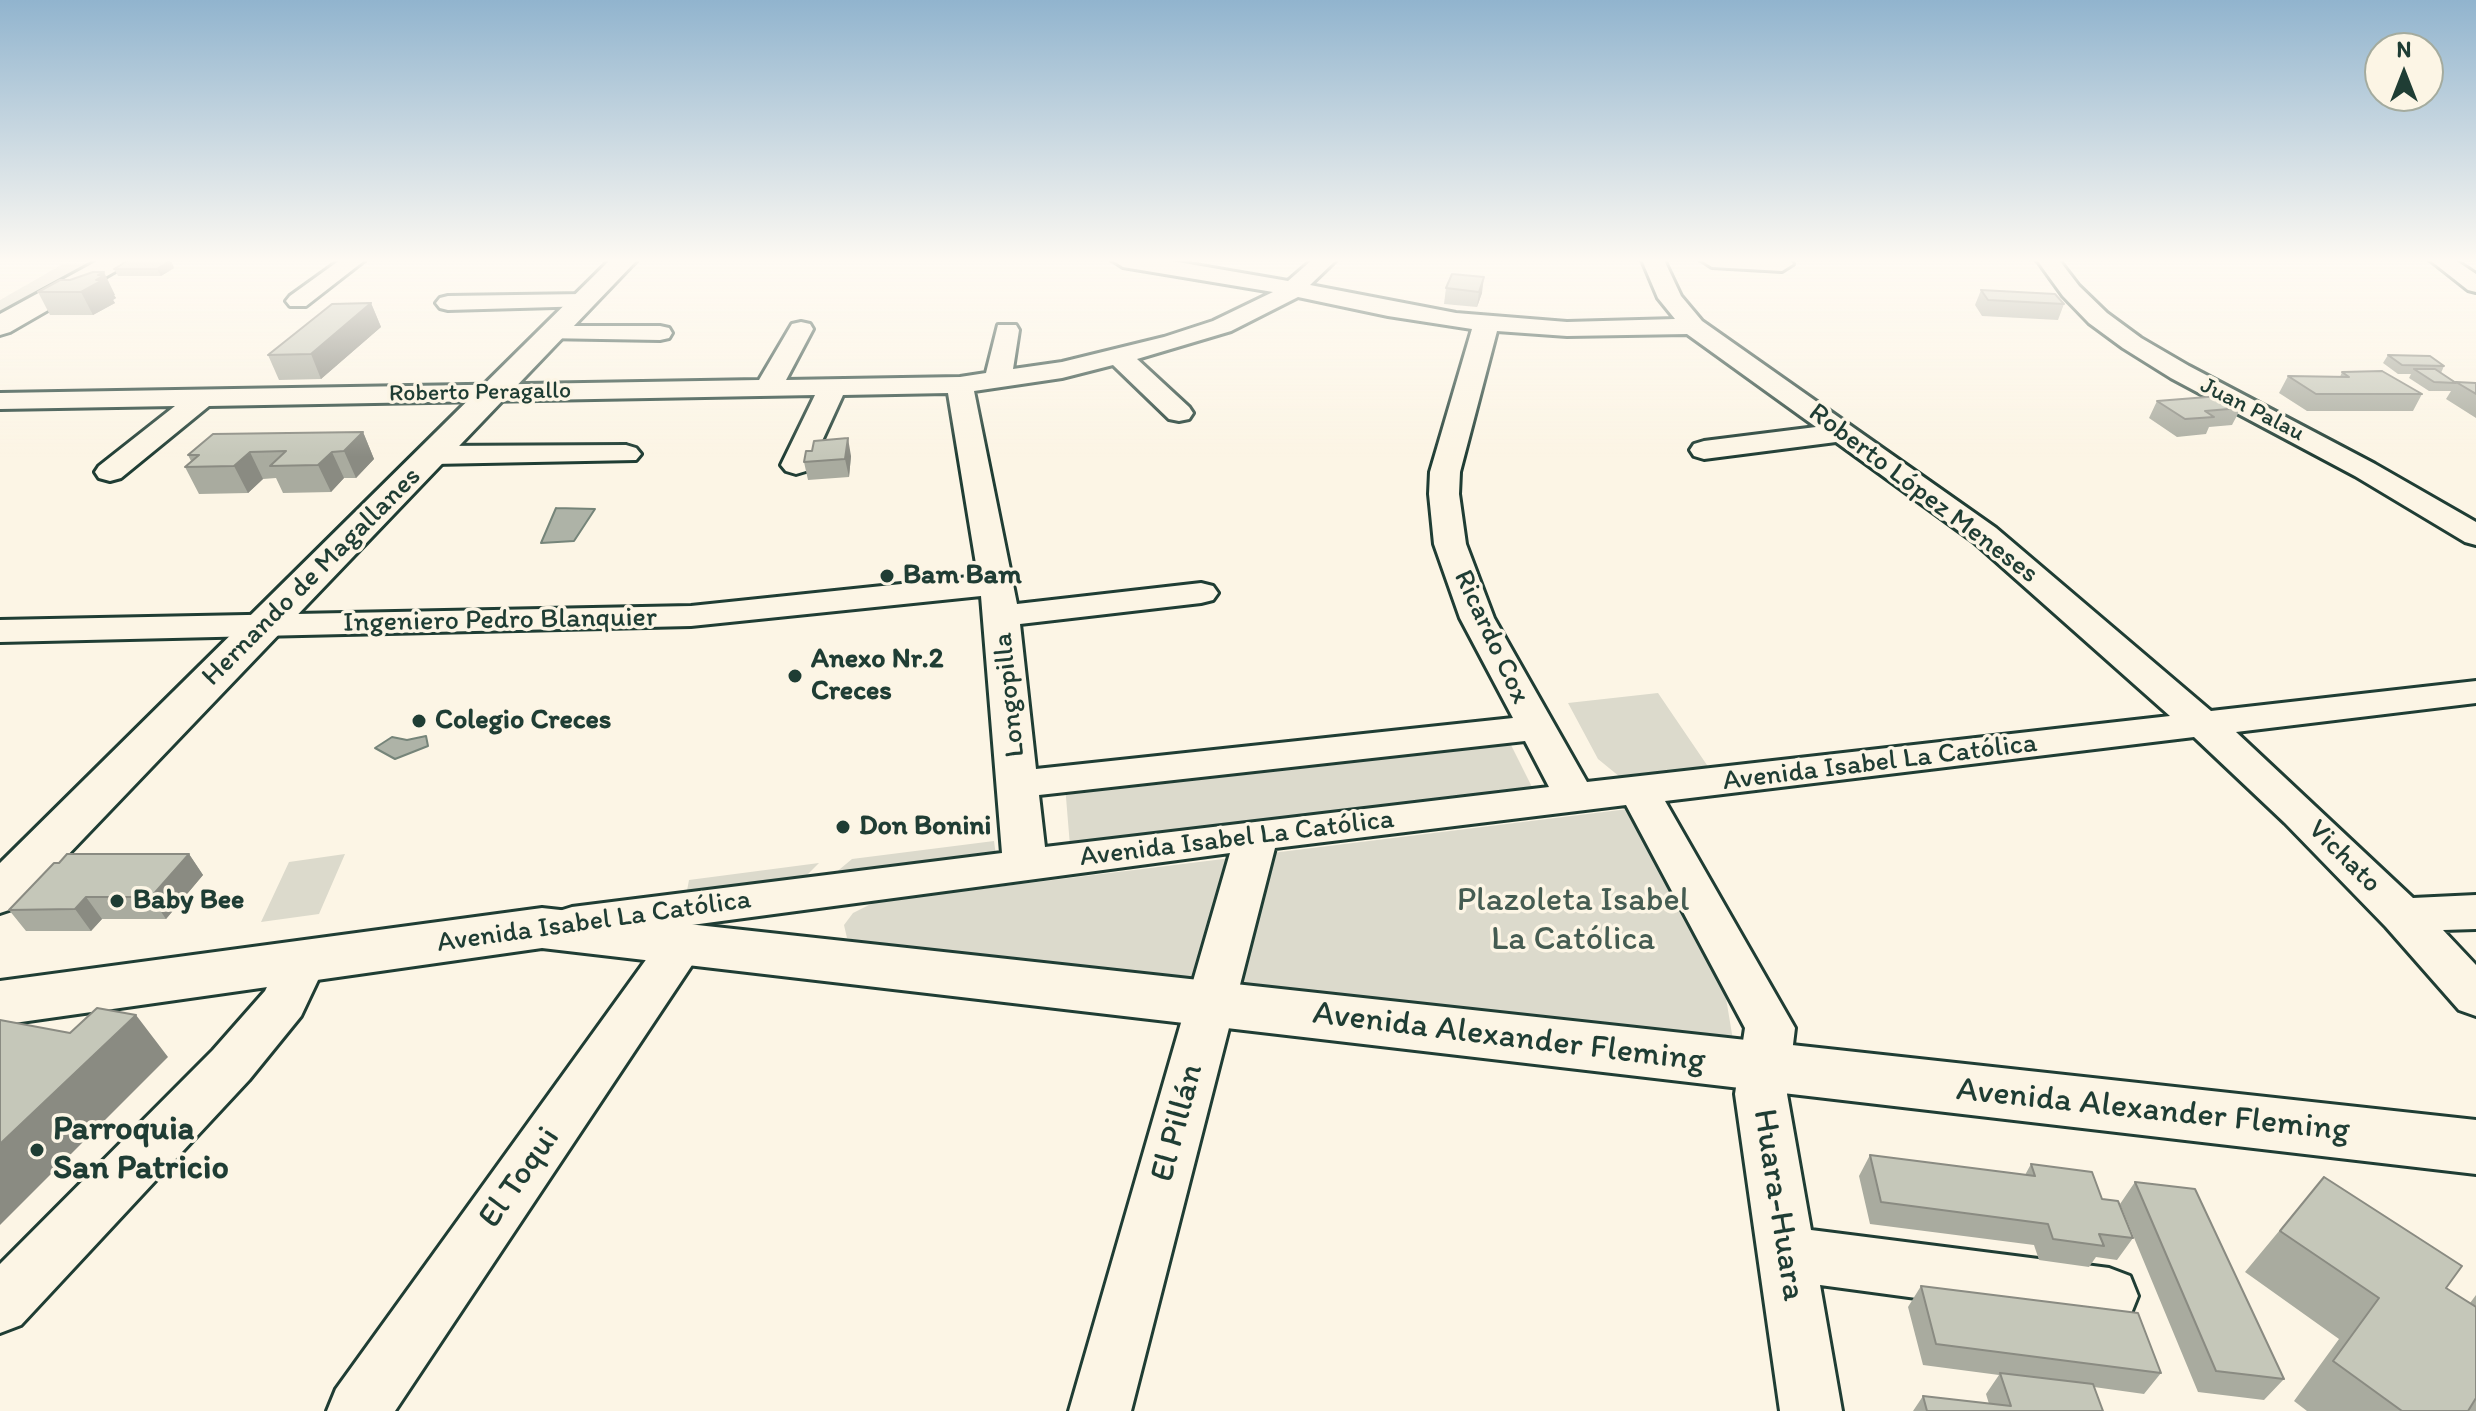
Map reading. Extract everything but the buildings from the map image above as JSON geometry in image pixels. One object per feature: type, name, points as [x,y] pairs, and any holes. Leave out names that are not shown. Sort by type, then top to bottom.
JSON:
[{"type":"main road","name":"Hernando de Magallanes","points":[[0,894],[559,326]]},
{"type":"main road","name":"Avenida Alexander Fleming","points":[[542,928],[2476,1147]]},
{"type":"main road","name":"Avenida Isabel La Católica","points":[[0,1003],[542,928]]},
{"type":"street","name":"Roberto Peragallo","points":[[0,401],[960,385],[1120,358],[1222,326]]},
{"type":"street","name":"Ricardo Cox","points":[[1485,326],[1449,451],[1444,494],[1445,518],[1465,592],[1535,728],[1576,799]]},
{"type":"street","points":[[1516,326],[1583,330],[1693,326]]},
{"type":"street","name":"Roberto López Meneses","points":[[1693,326],[1985,535],[2204,724]]},
{"type":"street","name":"Juan Palau","points":[[2109,326],[2180,372],[2365,470],[2476,535]]},
{"type":"street","points":[[768,388],[801,329]]},
{"type":"street","points":[[998,380],[1007,330]]},
{"type":"street","points":[[552,333],[660,333]]},
{"type":"street","points":[[1120,358],[1179,413]]},
{"type":"street","name":"Longopilla","points":[[960,385],[1000,600],[1025,866]]},
{"type":"street","points":[[796,465],[833,387]]},
{"type":"street","points":[[110,472],[203,397]]},
{"type":"street","points":[[1704,450],[1845,432]]},
{"type":"street","points":[[433,455],[626,454]]},
{"type":"street","name":"Ingeniero Pedro Blanquier","points":[[0,631],[691,616],[1201,593]]},
{"type":"street","name":"Avenida Isabel La Católica","points":[[542,928],[1257,835],[2476,692]]},
{"type":"street","name":"Vichato","points":[[2204,724],[2300,813],[2402,915],[2476,997]]},
{"type":"street","points":[[1019,784],[1535,728]]},
{"type":"street","name":"Huara-Huara","points":[[1639,792],[1770,1028],[1761,1094],[1811,1411]]},
{"type":"street","name":"El Pillán","points":[[1100,1411],[1257,835]]},
{"type":"street","points":[[2402,915],[2476,912]]},
{"type":"street","name":"El Toqui","points":[[358,1411],[682,944]]},
{"type":"street","points":[[0,1305],[231,1065],[284,1003],[303,961]]},
{"type":"street","points":[[1785,1253],[2109,1296]]},
{"type":"green space","points":[[1658,693],[1709,768],[1620,777],[1598,759],[1568,703]]},
{"type":"green space","points":[[1508,739],[1534,791],[1070,846],[1065,785]]},
{"type":"green space","name":"Plazoleta Isabel La Católica","points":[[1636,808],[1726,998],[1734,1046],[868,943],[847,938],[844,925],[853,913],[875,902]]},
{"type":"green space","points":[[994,841],[996,856],[834,874],[852,859]]},
{"type":"green space","points":[[345,854],[319,914],[261,922],[289,862]]},
{"type":"green space","points":[[819,863],[803,879],[686,896],[689,880]]},
{"type":"shaded area","points":[[556,508],[595,509],[574,541],[541,543]]},
{"type":"shaded area","points":[[426,736],[428,746],[395,759],[375,748],[392,737],[407,740]]},
{"type":"place","name":"Bam Bam","points":[[887,576]]},
{"type":"place","name":"Anexo Nr.2 Creces","points":[[795,676]]},
{"type":"place","name":"Colegio Creces","points":[[419,721]]},
{"type":"place","name":"Don Bonini","points":[[843,827]]},
{"type":"place","name":"Baby Bee","points":[[117,901]]},
{"type":"place","name":"Parroquia San Patricio","points":[[37,1150]]}]
